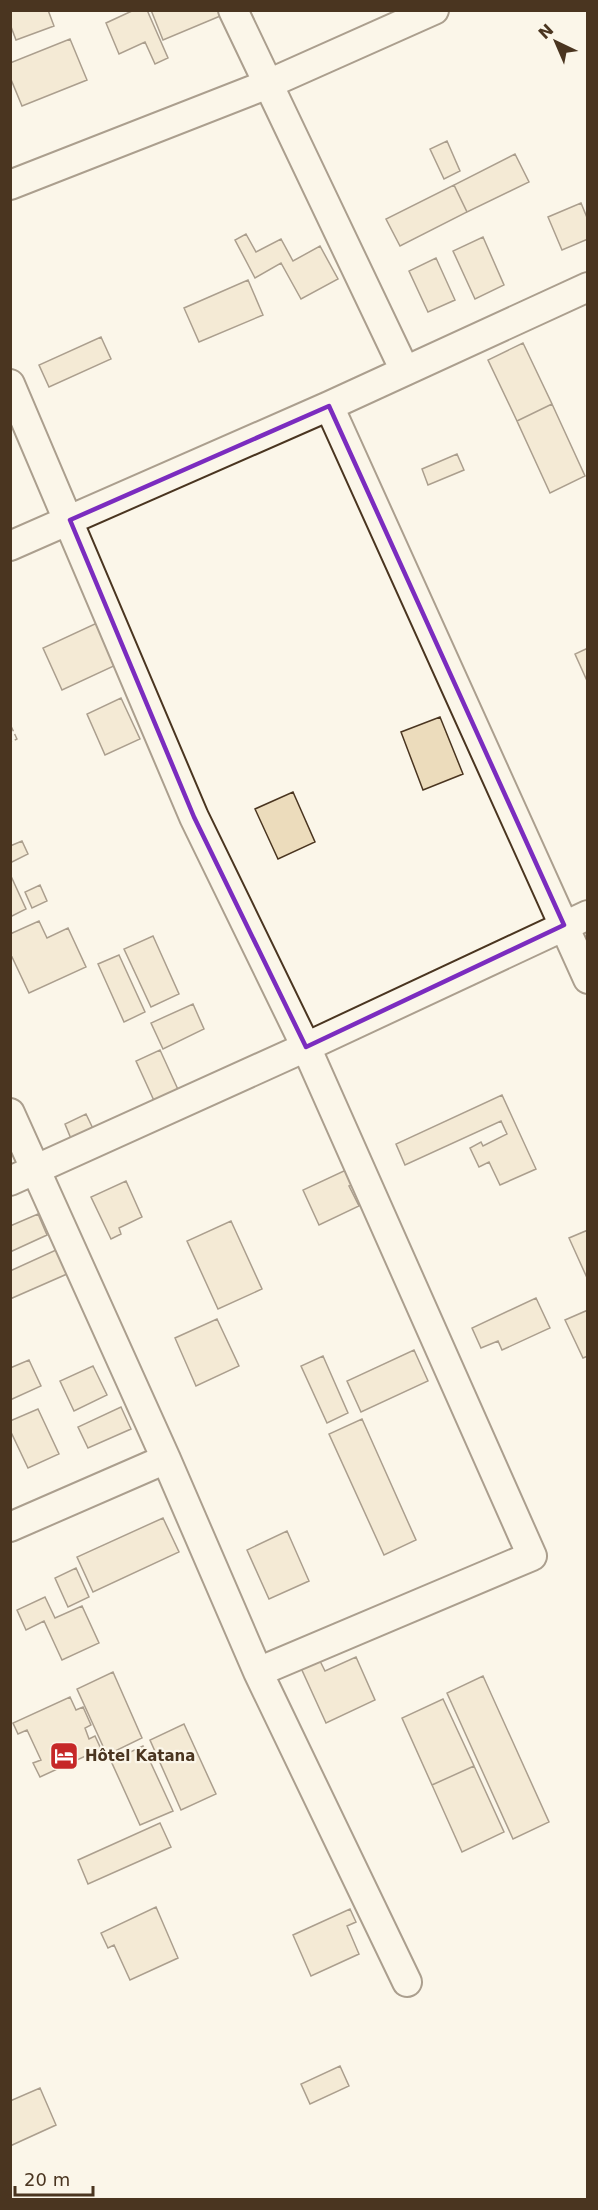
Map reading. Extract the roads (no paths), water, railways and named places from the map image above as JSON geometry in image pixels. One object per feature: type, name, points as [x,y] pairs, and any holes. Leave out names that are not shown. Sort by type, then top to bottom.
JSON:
[{"type":"street","points":[[233,10],[405,371]]},
{"type":"street","points":[[10,184],[268,84],[434,10]]},
{"type":"street","points":[[10,546],[329,406],[588,287]]},
{"type":"street","points":[[10,384],[194,817],[306,1047],[532,1556],[258,1672]]},
{"type":"street","points":[[329,406],[576,920],[588,979]]},
{"type":"street","points":[[23,1175],[306,1047],[576,920]]},
{"type":"street","points":[[10,1113],[23,1175],[166,1459],[258,1672],[407,1982]]},
{"type":"street","points":[[10,1527],[166,1459]]},
{"type":"place","name":"Hôtel Katana","points":[[64,1756]]}]
